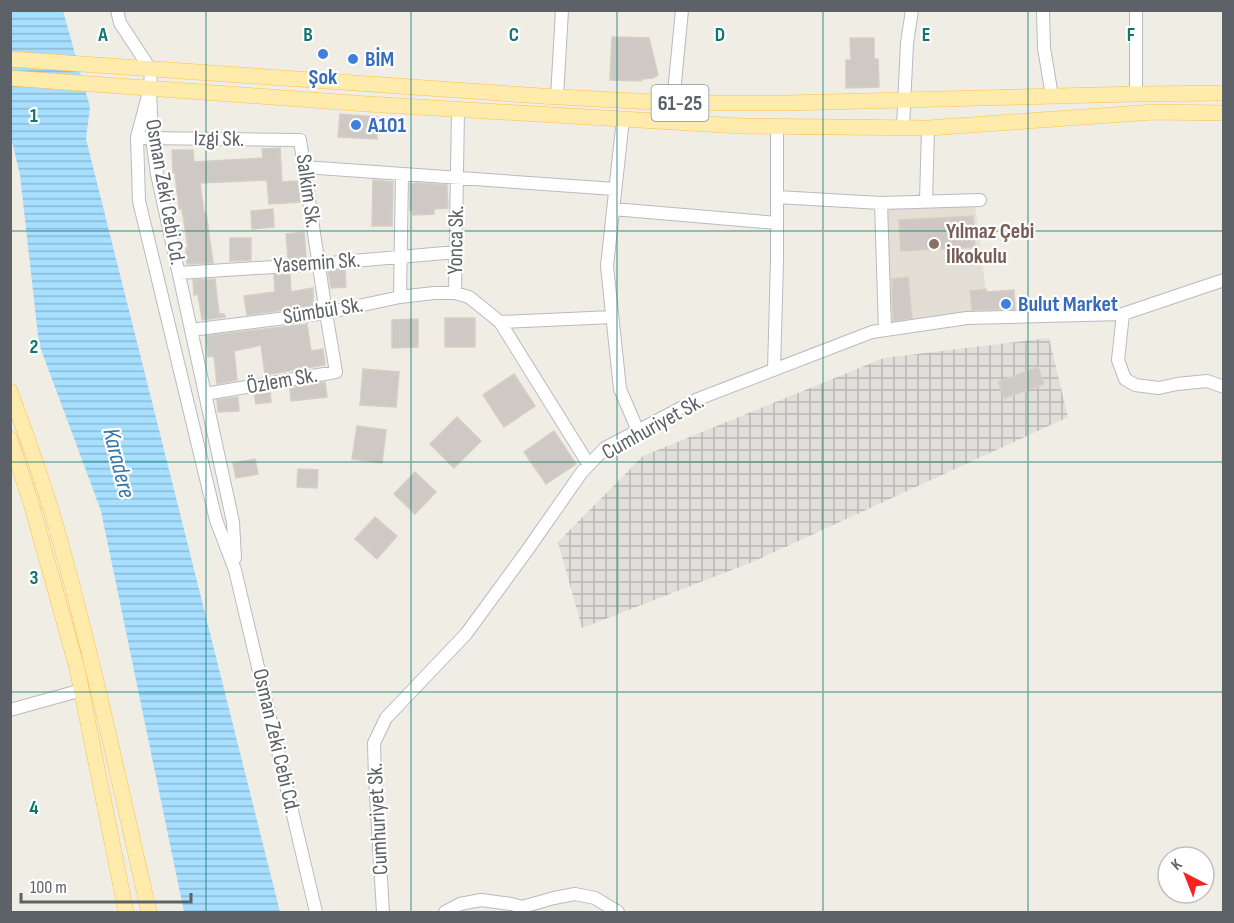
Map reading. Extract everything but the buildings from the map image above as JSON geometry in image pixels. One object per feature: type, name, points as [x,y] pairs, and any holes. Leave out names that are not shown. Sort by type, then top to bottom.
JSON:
[{"type":"main road","points":[[10,59],[144,69]]},
{"type":"main road","name":"61-25","points":[[144,69],[673,103],[904,101],[1224,93]]},
{"type":"main road","name":"61-25","points":[[10,78],[458,110],[740,126],[928,128],[1154,112],[1224,113]]},
{"type":"main road","points":[[10,391],[39,471],[62,546],[103,707],[149,912]]},
{"type":"main road","points":[[10,439],[34,514],[82,690],[126,912]]},
{"type":"street","points":[[117,10],[120,23],[144,69],[150,88]]},
{"type":"street","points":[[557,97],[562,10]]},
{"type":"street","points":[[673,103],[682,10]]},
{"type":"street","points":[[903,127],[912,10]]},
{"type":"street","points":[[1043,10],[1044,48],[1052,96]]},
{"type":"street","points":[[1136,10],[1136,94]]},
{"type":"street","name":"Osman Zeki Cebi Cd.","points":[[150,88],[137,137],[139,201],[216,520],[235,570],[316,912]]},
{"type":"street","name":"Osman Zeki Cebi Cd.","points":[[150,88],[152,139],[157,174],[233,522],[235,570]]},
{"type":"street","name":"Yonca Sk.","points":[[458,110],[455,293],[469,297],[500,322],[589,465]]},
{"type":"street","points":[[623,119],[607,266],[620,389],[638,431]]},
{"type":"street","points":[[774,370],[777,127]]},
{"type":"street","points":[[926,201],[928,128]]},
{"type":"street","name":"Izgi Sk.","points":[[137,137],[300,140]]},
{"type":"street","name":"Salkim Sk.","points":[[300,140],[326,313]]},
{"type":"street","points":[[304,167],[615,189]]},
{"type":"street","points":[[400,297],[402,174]]},
{"type":"street","points":[[777,197],[881,203],[980,200]]},
{"type":"street","points":[[881,203],[885,330]]},
{"type":"street","points":[[613,209],[777,223]]},
{"type":"street","name":"Yasemin Sk.","points":[[179,273],[456,252]]},
{"type":"street","name":"Cumhuriyet Sk.","points":[[383,912],[374,743],[386,718],[466,634],[582,472],[605,448],[698,399],[872,332],[967,318],[1123,314],[1224,280]]},
{"type":"street","name":"Sümbül Sk.","points":[[191,330],[326,313],[400,297],[455,293]]},
{"type":"street","name":"Özlem Sk.","points":[[205,394],[336,372],[326,313]]},
{"type":"street","points":[[1123,314],[1118,360],[1125,379],[1135,385],[1159,388],[1207,381],[1224,387]]},
{"type":"street","points":[[500,322],[612,317]]},
{"type":"street","points":[[10,710],[82,690]]},
{"type":"street","points":[[445,912],[460,904],[481,900],[522,907],[576,894],[595,898],[618,912]]},
{"type":"shaded area","name":"Yılmaz Çebi İlkokulu","points":[[975,205],[989,314],[893,323],[888,279],[886,209]]},
{"type":"shaded area","points":[[1049,338],[1068,417],[755,561],[582,628],[558,542],[643,456],[884,358]]},
{"type":"water","name":"Karadere","points":[[10,11],[63,11],[90,107],[86,139],[280,912],[184,912],[101,511],[39,344],[20,175],[11,137]]},
{"type":"place","name":"Şok","points":[[323,54]]},
{"type":"place","name":"BİM","points":[[353,59]]},
{"type":"place","name":"A101","points":[[356,125]]},
{"type":"place","name":"Yılmaz Çebi İlkokulu","points":[[934,244]]},
{"type":"place","name":"Bulut Market","points":[[1006,304]]}]
